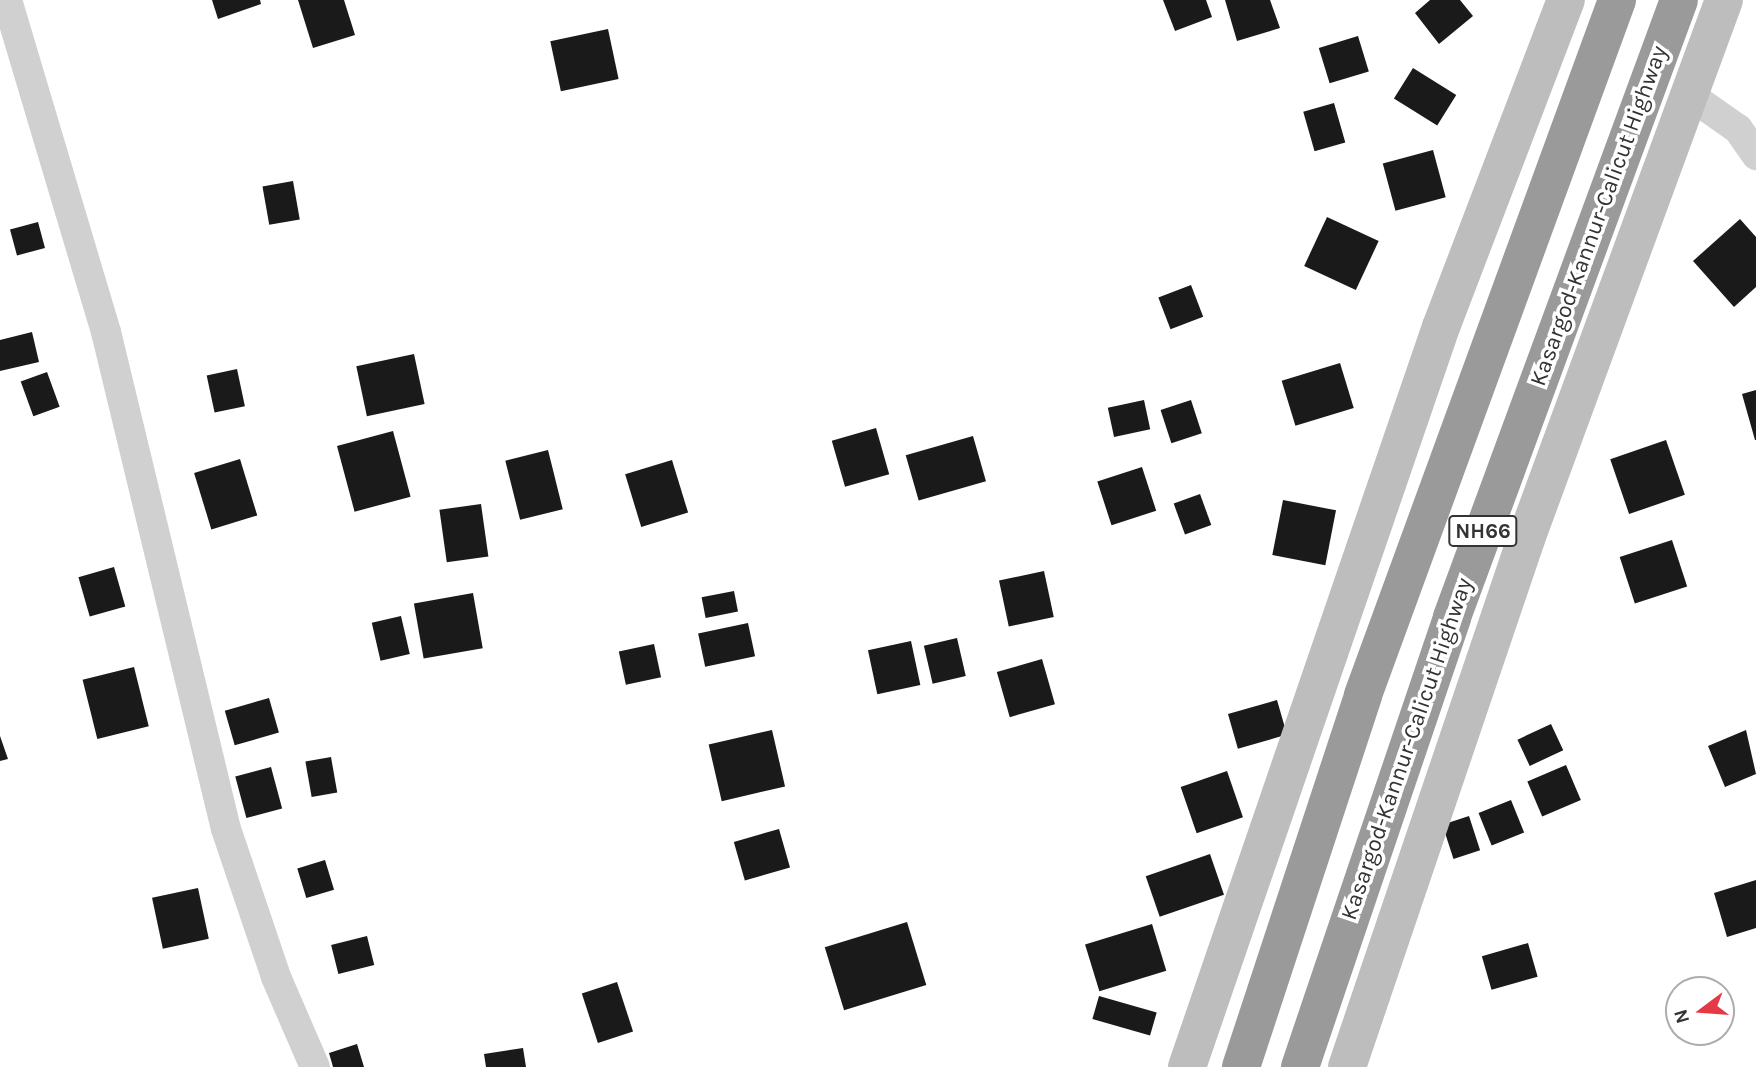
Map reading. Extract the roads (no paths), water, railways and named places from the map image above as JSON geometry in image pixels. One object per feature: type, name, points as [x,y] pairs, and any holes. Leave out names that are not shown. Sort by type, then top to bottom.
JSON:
[{"type":"highway","name":"NH66","points":[[1241,1067],[1367,682],[1617,0]]},
{"type":"highway","name":"Kasargod-Kannur-Calicut Highway","points":[[1300,1067],[1452,617],[1679,0]]},
{"type":"street","points":[[7,0],[106,332],[226,829],[276,977],[315,1067]]},
{"type":"street","points":[[1187,1067],[1441,327],[1566,0]]},
{"type":"street","points":[[1347,1067],[1526,539],[1724,0]]},
{"type":"street","points":[[1688,94],[1738,129],[1756,155]]}]
